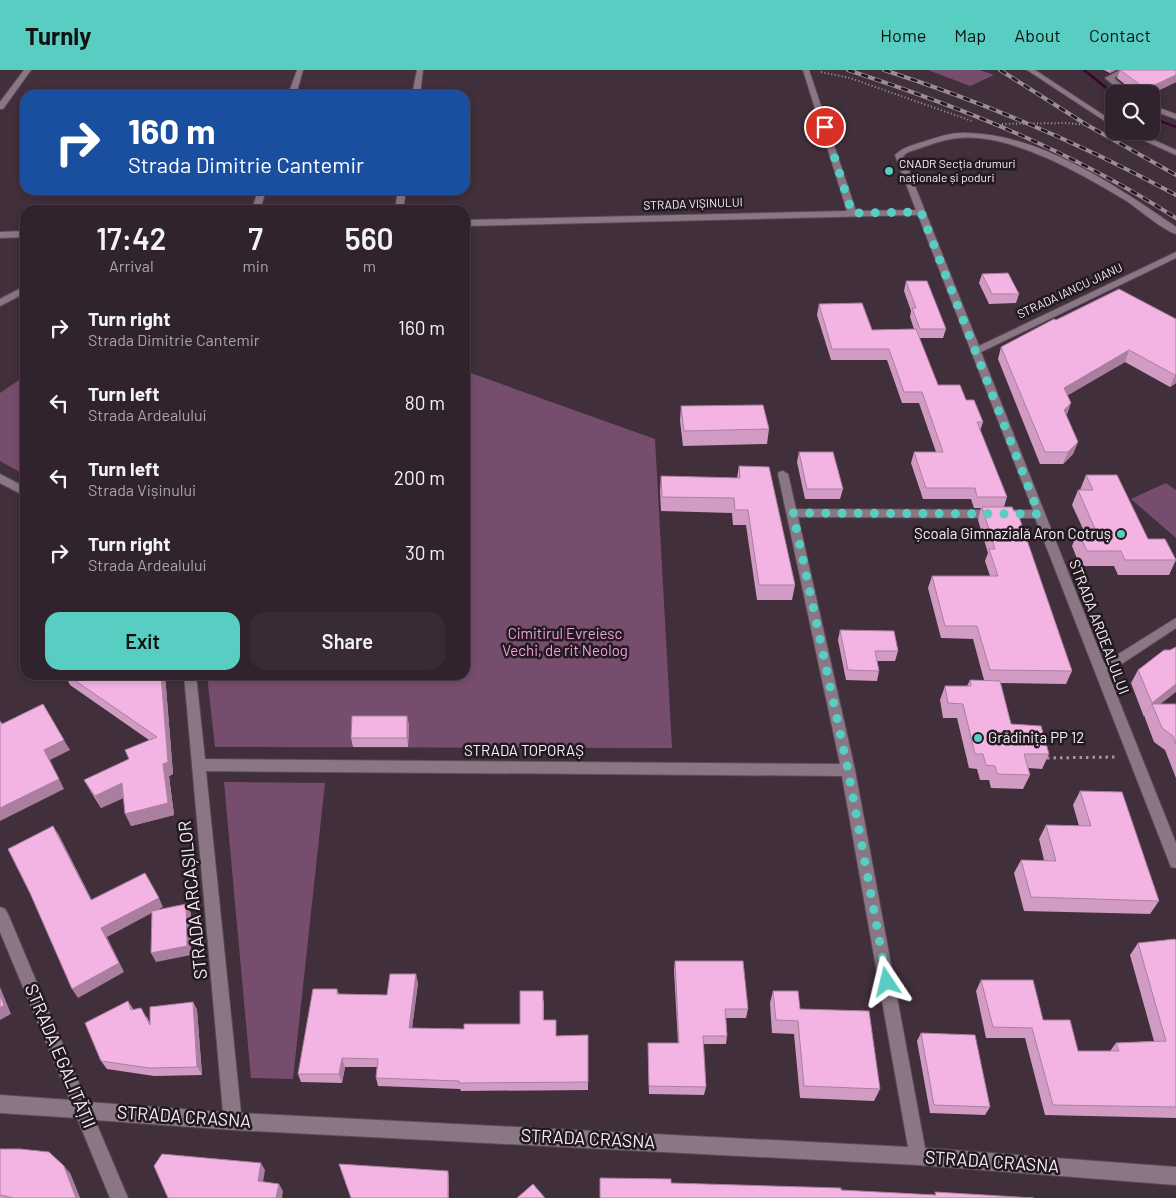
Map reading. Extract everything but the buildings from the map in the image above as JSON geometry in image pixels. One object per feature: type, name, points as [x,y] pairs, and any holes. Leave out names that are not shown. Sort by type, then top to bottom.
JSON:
[{"type":"street","points":[[0,107],[28,70]]},
{"type":"street","points":[[294,90],[300,70]]},
{"type":"street","points":[[417,90],[420,70]]},
{"type":"street","points":[[807,70],[852,213]]},
{"type":"street","points":[[1030,70],[1105,119]]},
{"type":"street","points":[[1118,85],[1109,78],[1126,70]]},
{"type":"street","points":[[1160,111],[1176,117]]},
{"type":"street","name":"STRADA ARDEALULUI","points":[[976,135],[960,135],[899,153],[1100,672],[1176,862]]},
{"type":"street","points":[[976,135],[1014,144],[1060,162],[1126,198],[1176,231]]},
{"type":"street","points":[[1147,140],[1176,153]]},
{"type":"street","name":"STRADA VIȘINULUI","points":[[470,223],[921,212]]},
{"type":"street","points":[[0,235],[20,234]]},
{"type":"street","name":"STRADA IANCU JIANU","points":[[975,351],[1176,255]]},
{"type":"street","points":[[0,303],[20,292]]},
{"type":"street","points":[[783,474],[848,770],[918,1156]]},
{"type":"street","points":[[0,478],[20,489]]},
{"type":"street","points":[[793,513],[1039,514]]},
{"type":"street","points":[[1100,672],[1176,622]]},
{"type":"street","name":"STRADA ARCAȘILOR","points":[[191,680],[233,1121]]},
{"type":"street","name":"STRADA TOPORAȘ","points":[[199,764],[848,770]]},
{"type":"street","name":"STRADA EGALITĂȚII","points":[[0,914],[119,1198]]},
{"type":"street","name":"STRADA CRASNA","points":[[0,1104],[233,1121],[918,1156],[1176,1176]]},
{"type":"path","points":[[807,70],[850,78],[952,113],[972,121],[980,129],[976,135]]},
{"type":"path","points":[[999,124],[1066,123],[1092,125]]},
{"type":"path","points":[[1047,758],[1133,756]]},
{"type":"green space","points":[[928,70],[980,70],[994,75],[970,86]]},
{"type":"green space","name":"Cimitirul Evreiesc Vechi, de rit Neolog","points":[[470,373],[655,439],[672,748],[215,747],[208,680],[470,680]]},
{"type":"green space","points":[[20,379],[20,472],[0,461],[0,393]]},
{"type":"green space","points":[[1166,483],[1176,490],[1176,538],[1131,499]]},
{"type":"green space","points":[[224,782],[325,783],[293,1079],[251,1078]]},
{"type":"waterway","points":[[1084,70],[1105,87]]},
{"type":"waterway","points":[[1160,121],[1176,127]]},
{"type":"railway","points":[[848,70],[976,116],[1057,152],[1137,194],[1176,218]]},
{"type":"railway","points":[[884,70],[959,96],[1033,126],[1141,176],[1176,195]]},
{"type":"railway","points":[[1000,70],[1087,125],[1176,175]]},
{"type":"place","name":"CNADR Secția drumuri naționale și poduri","points":[[889,171]]},
{"type":"place","name":"Școala Gimnazială Aron Cotruș","points":[[1121,534]]},
{"type":"place","name":"Grădinița PP 12","points":[[978,738]]},
{"type":"route","points":[[825,127],[852,213],[921,212],[1039,514],[793,513],[848,770],[887,982]]}]
